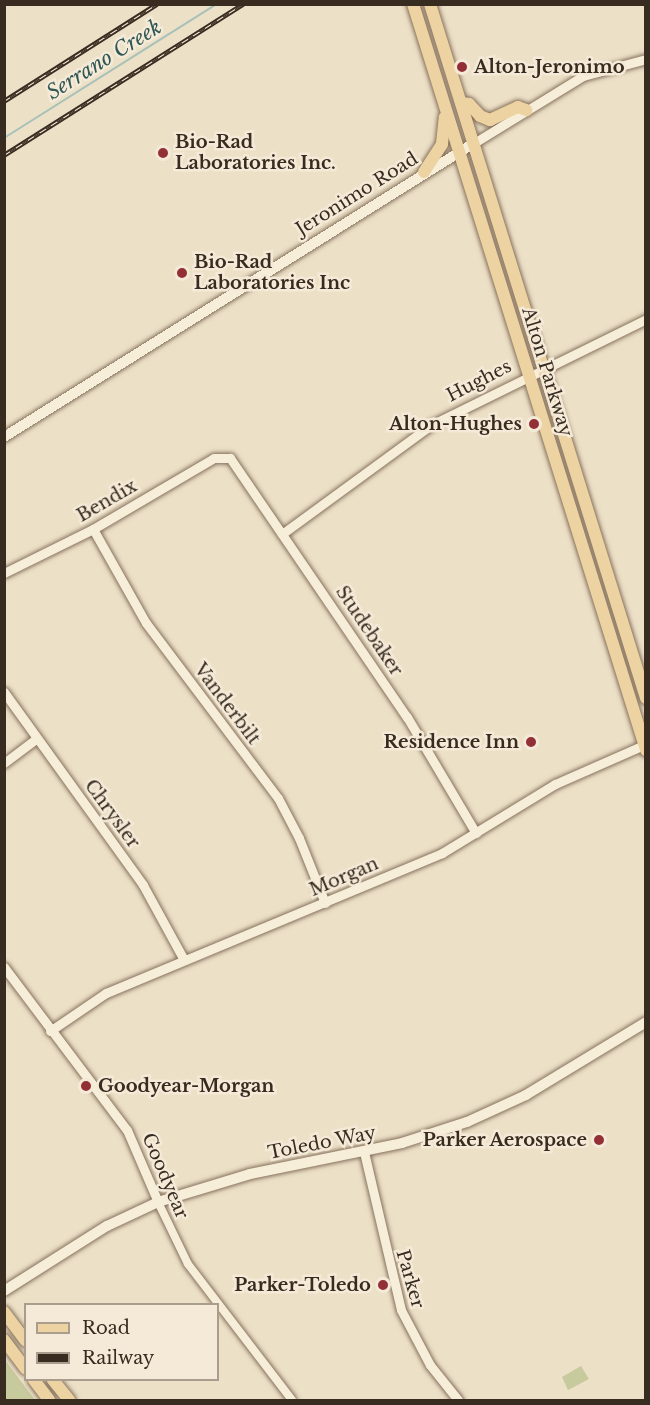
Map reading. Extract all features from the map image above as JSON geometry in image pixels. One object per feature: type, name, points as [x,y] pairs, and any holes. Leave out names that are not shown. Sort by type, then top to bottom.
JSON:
[{"type":"main road","name":"Alton Parkway","points":[[413,4],[645,746]]},
{"type":"main road","name":"Alton Parkway","points":[[430,4],[645,698]]},
{"type":"main road","points":[[462,104],[469,104],[480,116],[490,120],[518,107],[526,110]]},
{"type":"main road","points":[[424,172],[442,144],[446,110]]},
{"type":"main road","name":"Jeronimo Road","points":[[4,437],[424,172],[474,143]]},
{"type":"main road","name":"Toledo Way","points":[[4,1291],[106,1226],[158,1202],[250,1174],[364,1152],[424,1137],[509,1104],[645,1022]]},
{"type":"main road","points":[[4,1312],[24,1338]]},
{"type":"main road","points":[[4,1340],[24,1366]]},
{"type":"main road","points":[[34,1381],[49,1401]]},
{"type":"main road","points":[[54,1381],[69,1401]]},
{"type":"street","name":"Jeronimo Road","points":[[474,143],[583,76],[645,59]]},
{"type":"street","name":"Hughes","points":[[282,534],[431,425],[529,374],[645,319]]},
{"type":"street","name":"Studebaker","points":[[225,456],[235,462],[407,717],[477,833]]},
{"type":"street","name":"Bendix","points":[[4,573],[93,529],[214,459],[225,456]]},
{"type":"street","name":"Vanderbilt","points":[[93,529],[146,623],[278,798],[299,838],[325,903]]},
{"type":"street","name":"Chrysler","points":[[4,692],[143,885],[184,960]]},
{"type":"street","points":[[4,763],[36,739]]},
{"type":"street","name":"Morgan","points":[[50,1030],[105,993],[442,853],[555,784],[645,746]]},
{"type":"street","name":"Goodyear","points":[[4,967],[128,1130],[158,1202],[188,1264],[218,1303]]},
{"type":"street","name":"Parker","points":[[364,1152],[401,1310],[430,1365],[458,1401]]},
{"type":"street","name":"Goodyear","points":[[219,1305],[292,1401]]},
{"type":"green space","points":[[5,1360],[35,1400],[5,1400]]},
{"type":"green space","points":[[581,1366],[589,1379],[568,1390],[562,1377]]},
{"type":"waterway","name":"Serrano Creek","points":[[4,138],[217,4]]},
{"type":"railway","points":[[4,101],[157,4]]},
{"type":"railway","points":[[4,155],[243,4]]},
{"type":"place","name":"Alton-Jeronimo","points":[[462,67]]},
{"type":"place","name":"Bio-Rad Laboratories Inc.","points":[[163,153]]},
{"type":"place","name":"Bio-Rad Laboratories Inc","points":[[182,273]]},
{"type":"place","name":"Alton-Hughes","points":[[534,424]]},
{"type":"place","name":"Residence Inn","points":[[531,742]]},
{"type":"place","name":"Goodyear-Morgan","points":[[86,1086]]},
{"type":"place","name":"Parker Aerospace","points":[[599,1140]]},
{"type":"place","name":"Parker-Toledo","points":[[383,1285]]}]
